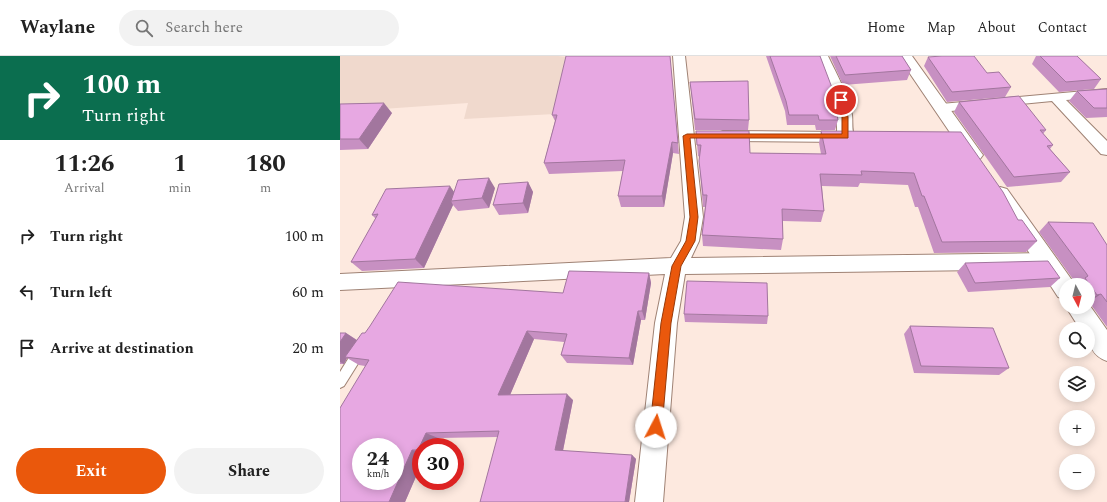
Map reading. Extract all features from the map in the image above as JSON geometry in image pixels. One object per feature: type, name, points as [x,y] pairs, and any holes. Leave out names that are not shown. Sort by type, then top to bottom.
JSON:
[{"type":"street","points":[[649,502],[666,323],[677,266],[690,241],[694,217],[700,136],[679,56]]},
{"type":"street","points":[[822,56],[841,100],[845,117],[845,137]]},
{"type":"street","points":[[905,56],[941,108],[954,137],[988,176],[1059,280]]},
{"type":"street","points":[[1096,82],[1107,93]]},
{"type":"street","points":[[941,108],[1055,96],[1107,93]]},
{"type":"street","points":[[1055,96],[1107,150]]},
{"type":"street","points":[[700,136],[861,137]]},
{"type":"street","points":[[340,282],[403,285],[677,266],[1046,261]]},
{"type":"street","points":[[1083,314],[1107,350]]},
{"type":"lane","points":[[340,382],[365,343]]},
{"type":"shaded area","points":[[340,56],[568,57],[555,114],[464,119],[468,103],[340,112]]},
{"type":"building","points":[[566,56],[670,56],[678,143],[672,142],[662,196],[618,196],[625,160],[544,163],[557,115],[552,115]]},
{"type":"building","points":[[770,56],[820,56],[834,93],[838,120],[819,120],[818,115],[789,115],[786,101]]},
{"type":"building","points":[[836,56],[902,56],[911,70],[845,75]]},
{"type":"building","points":[[974,56],[987,73],[999,72],[1011,87],[952,92],[928,57]]},
{"type":"building","points":[[1040,56],[1077,56],[1101,79],[1066,82]]},
{"type":"building","points":[[748,81],[749,120],[695,119],[690,82]]},
{"type":"building","points":[[1107,89],[1107,108],[1094,108],[1077,91]]},
{"type":"building","points":[[1019,96],[1046,130],[1040,130],[1053,145],[1047,146],[1070,172],[1014,177],[959,102]]},
{"type":"building","points":[[384,103],[359,139],[340,139],[340,104]]},
{"type":"building","points":[[696,131],[749,131],[750,153],[826,154],[821,131],[961,132],[1003,192],[1018,220],[1022,220],[1037,241],[942,242],[924,196],[922,196],[914,173],[861,171],[862,175],[820,174],[824,211],[782,209],[783,239],[702,235],[707,195],[703,195],[699,161],[701,145],[697,145]]},
{"type":"building","points":[[489,178],[482,198],[451,201],[458,180]]},
{"type":"building","points":[[528,182],[523,203],[493,205],[499,184]]},
{"type":"building","points":[[450,186],[415,259],[351,262],[378,214],[372,215],[386,189]]},
{"type":"building","points":[[1048,222],[1093,223],[1107,245],[1107,302],[1101,294],[1097,295],[1095,292],[1095,278],[1085,278],[1088,276]]},
{"type":"building","points":[[1048,261],[1060,278],[975,283],[965,263]]},
{"type":"building","points":[[569,271],[649,273],[642,311],[638,311],[629,358],[561,355],[567,334],[527,331],[498,395],[567,394],[555,450],[632,455],[625,502],[480,502],[499,431],[426,433],[424,438],[412,438],[412,450],[404,468],[404,438],[352,438],[352,490],[394,490],[389,502],[340,502],[340,408],[369,360],[345,357],[362,333],[365,333],[370,326],[398,282],[563,293]]},
{"type":"building","points":[[687,281],[767,283],[768,316],[684,314]]},
{"type":"building","points":[[910,326],[993,328],[1009,368],[921,366]]},
{"type":"building","points":[[340,333],[346,333],[340,342]]},
{"type":"route","points":[[656,427],[666,323],[677,266],[690,241],[694,217],[687,136],[845,137],[845,117],[841,100]]}]
